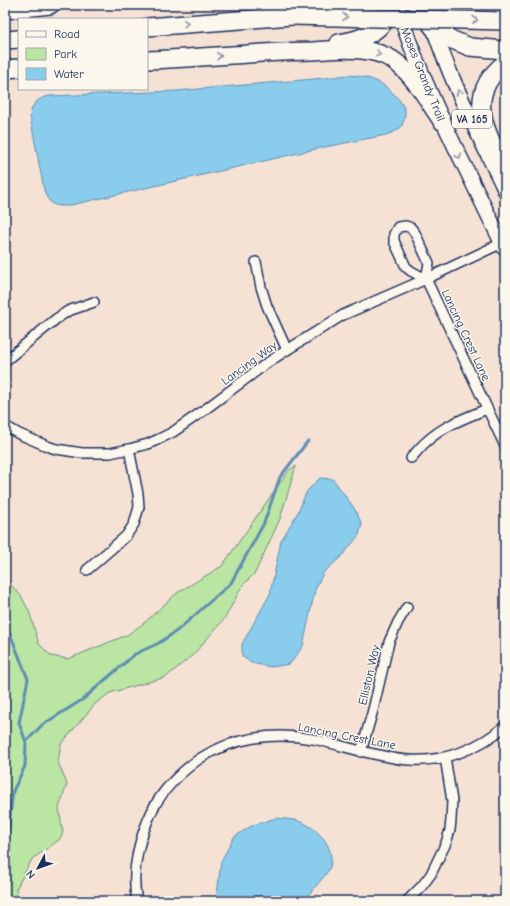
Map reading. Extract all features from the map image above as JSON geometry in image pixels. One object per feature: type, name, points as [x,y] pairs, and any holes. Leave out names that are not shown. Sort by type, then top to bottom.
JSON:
[{"type":"highway","points":[[5,10],[50,5]]},
{"type":"highway","points":[[404,25],[410,6]]},
{"type":"highway","points":[[410,6],[433,27],[450,39],[475,48],[505,50]]},
{"type":"highway","points":[[410,6],[440,48]]},
{"type":"highway","points":[[284,51],[350,42],[366,36],[380,26],[390,15],[410,6]]},
{"type":"highway","points":[[148,27],[292,16],[505,21]]},
{"type":"highway","points":[[5,40],[18,38]]},
{"type":"highway","points":[[148,60],[284,51],[357,49],[370,51],[387,57],[410,74],[442,121]]},
{"type":"highway","points":[[505,63],[490,80],[482,97],[481,110],[487,132],[505,170]]},
{"type":"highway","points":[[5,69],[18,68]]},
{"type":"main road","name":"Moses Grandy Trail","points":[[404,25],[418,66],[442,121],[504,246]]},
{"type":"main road","name":"VA 165","points":[[433,27],[459,93],[505,190]]},
{"type":"street","points":[[406,226],[411,228],[415,233],[429,263],[426,279],[406,268],[394,241],[394,234],[398,227],[406,226]]},
{"type":"street","name":"Lancing Way","points":[[5,426],[33,441],[56,449],[82,453],[110,453],[129,449],[159,439],[173,432],[203,411],[267,363],[343,315],[504,246]]},
{"type":"street","points":[[256,262],[261,287],[267,306],[287,350]]},
{"type":"street","name":"Lancing Crest Lane","points":[[426,279],[505,446]]},
{"type":"street","points":[[5,361],[68,311],[94,302]]},
{"type":"street","points":[[411,458],[426,442],[443,429],[453,423],[487,409]]},
{"type":"street","points":[[87,570],[126,536],[134,524],[138,507],[138,494],[129,449]]},
{"type":"street","name":"Elliston Way","points":[[361,752],[373,710],[389,642],[398,622],[408,607]]},
{"type":"street","name":"Lancing Crest Lane","points":[[137,901],[134,882],[135,867],[142,834],[148,818],[157,802],[175,778],[207,754],[230,744],[251,738],[288,736],[312,739],[361,752],[410,760],[424,760],[459,753],[477,745],[497,733],[505,726]]},
{"type":"street","points":[[407,901],[422,886],[431,874],[446,843],[450,830],[452,801],[445,757]]},
{"type":"green space","points":[[296,466],[280,519],[255,573],[242,586],[225,618],[193,655],[166,677],[110,693],[96,703],[61,744],[58,762],[67,784],[59,808],[63,833],[59,840],[32,859],[16,889],[17,901],[5,901],[5,854],[9,838],[5,836],[5,578],[21,596],[29,611],[39,644],[51,656],[68,659],[127,635],[144,623],[177,593],[222,566],[289,470]]},
{"type":"water","points":[[348,75],[374,80],[382,84],[394,94],[404,107],[405,111],[404,120],[400,128],[386,135],[325,147],[67,206],[55,205],[47,198],[44,190],[30,116],[32,108],[36,102],[41,99],[49,96],[176,91]]},
{"type":"water","points":[[320,478],[333,479],[354,508],[362,524],[359,535],[342,556],[323,573],[315,590],[303,646],[290,664],[271,667],[251,663],[242,656],[242,644],[270,594],[281,541],[298,512],[307,491]]},
{"type":"water","points":[[276,818],[295,820],[310,826],[316,831],[327,844],[330,851],[331,859],[329,870],[305,899],[305,901],[221,901],[217,895],[221,861],[234,837],[253,825]]},
{"type":"waterway","points":[[7,841],[13,791],[25,766],[26,742],[42,725],[82,700],[135,654],[159,643],[178,630],[231,583],[264,523],[280,477],[308,441]]},
{"type":"waterway","points":[[5,624],[28,679],[19,723],[26,742]]}]
